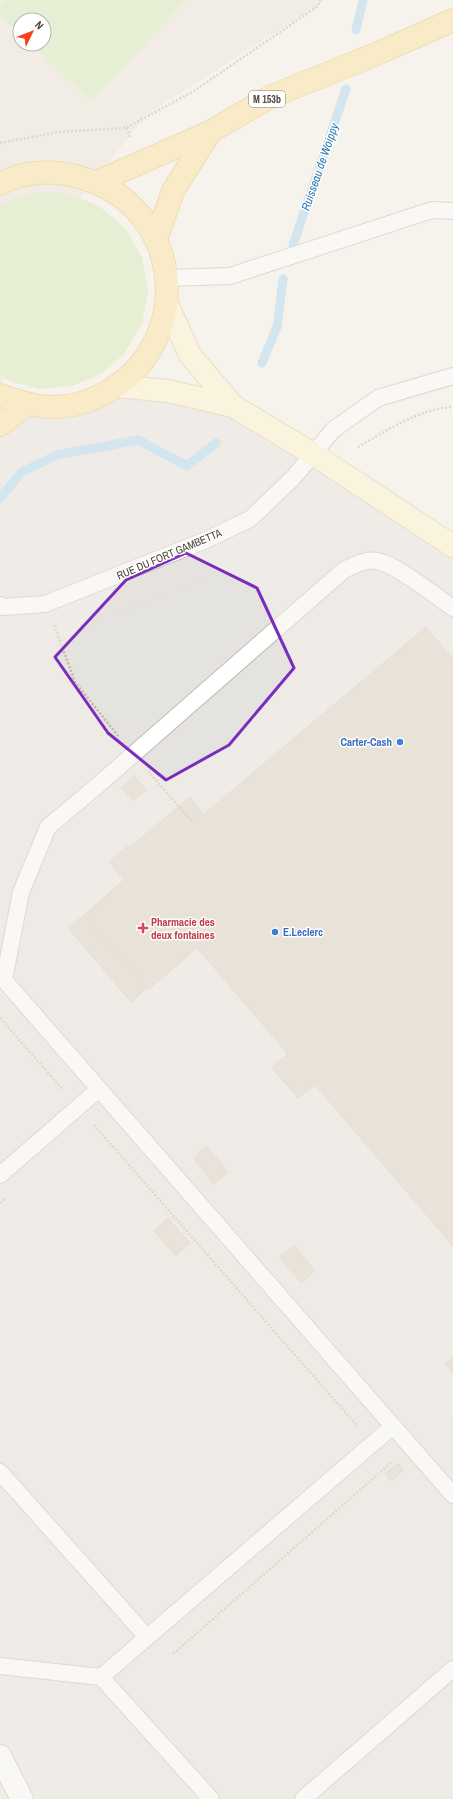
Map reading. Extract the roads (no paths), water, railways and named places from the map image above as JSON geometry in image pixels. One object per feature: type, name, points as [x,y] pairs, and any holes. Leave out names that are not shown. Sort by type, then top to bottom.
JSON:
[{"type":"main road","name":"M 153b","points":[[97,182],[210,132],[270,97],[381,52],[453,20]]},
{"type":"main road","name":"M 153b","points":[[156,240],[173,191],[210,132]]},
{"type":"main road","points":[[0,184],[7,180],[37,173],[68,173],[97,182],[122,196],[142,216],[156,240],[164,258],[167,278],[167,304],[158,336],[142,364],[118,386],[97,397],[76,404],[51,407],[26,404],[0,395]]},
{"type":"main road","points":[[167,304],[190,355],[233,406]]},
{"type":"main road","points":[[118,386],[168,391],[233,406],[313,454],[453,546]]},
{"type":"main road","points":[[0,425],[26,404]]},
{"type":"street","points":[[0,1756],[22,1799]]},
{"type":"lane","points":[[167,278],[230,276],[432,210],[453,211]]},
{"type":"lane","name":"RUE DU FORT GAMBETTA","points":[[0,605],[4,607],[46,604],[206,540],[250,519],[293,478],[333,430],[378,398],[453,376]]},
{"type":"lane","points":[[453,608],[391,566],[376,561],[360,562],[344,570],[134,754],[48,827],[20,892],[4,980],[453,1495]]},
{"type":"lane","points":[[0,1174],[99,1089]]},
{"type":"lane","points":[[100,1677],[393,1426]]},
{"type":"lane","points":[[0,1472],[147,1637]]},
{"type":"lane","points":[[0,1666],[100,1677],[211,1799]]},
{"type":"lane","points":[[303,1799],[453,1669]]},
{"type":"waterway","name":"Ruisseau de Woippy","points":[[356,30],[363,0]]},
{"type":"waterway","name":"Ruisseau de Woippy","points":[[293,245],[346,89]]},
{"type":"waterway","name":"Ruisseau de Woippy","points":[[262,363],[277,327],[283,279]]},
{"type":"waterway","name":"Ruisseau de Woippy","points":[[0,498],[22,472],[57,455],[138,440],[187,466],[216,443]]},
{"type":"place","name":"Carter-Cash","points":[[400,742]]},
{"type":"place","name":"Pharmacie des deux fontaines","points":[[143,928]]},
{"type":"place","name":"E.Leclerc","points":[[275,932]]}]
